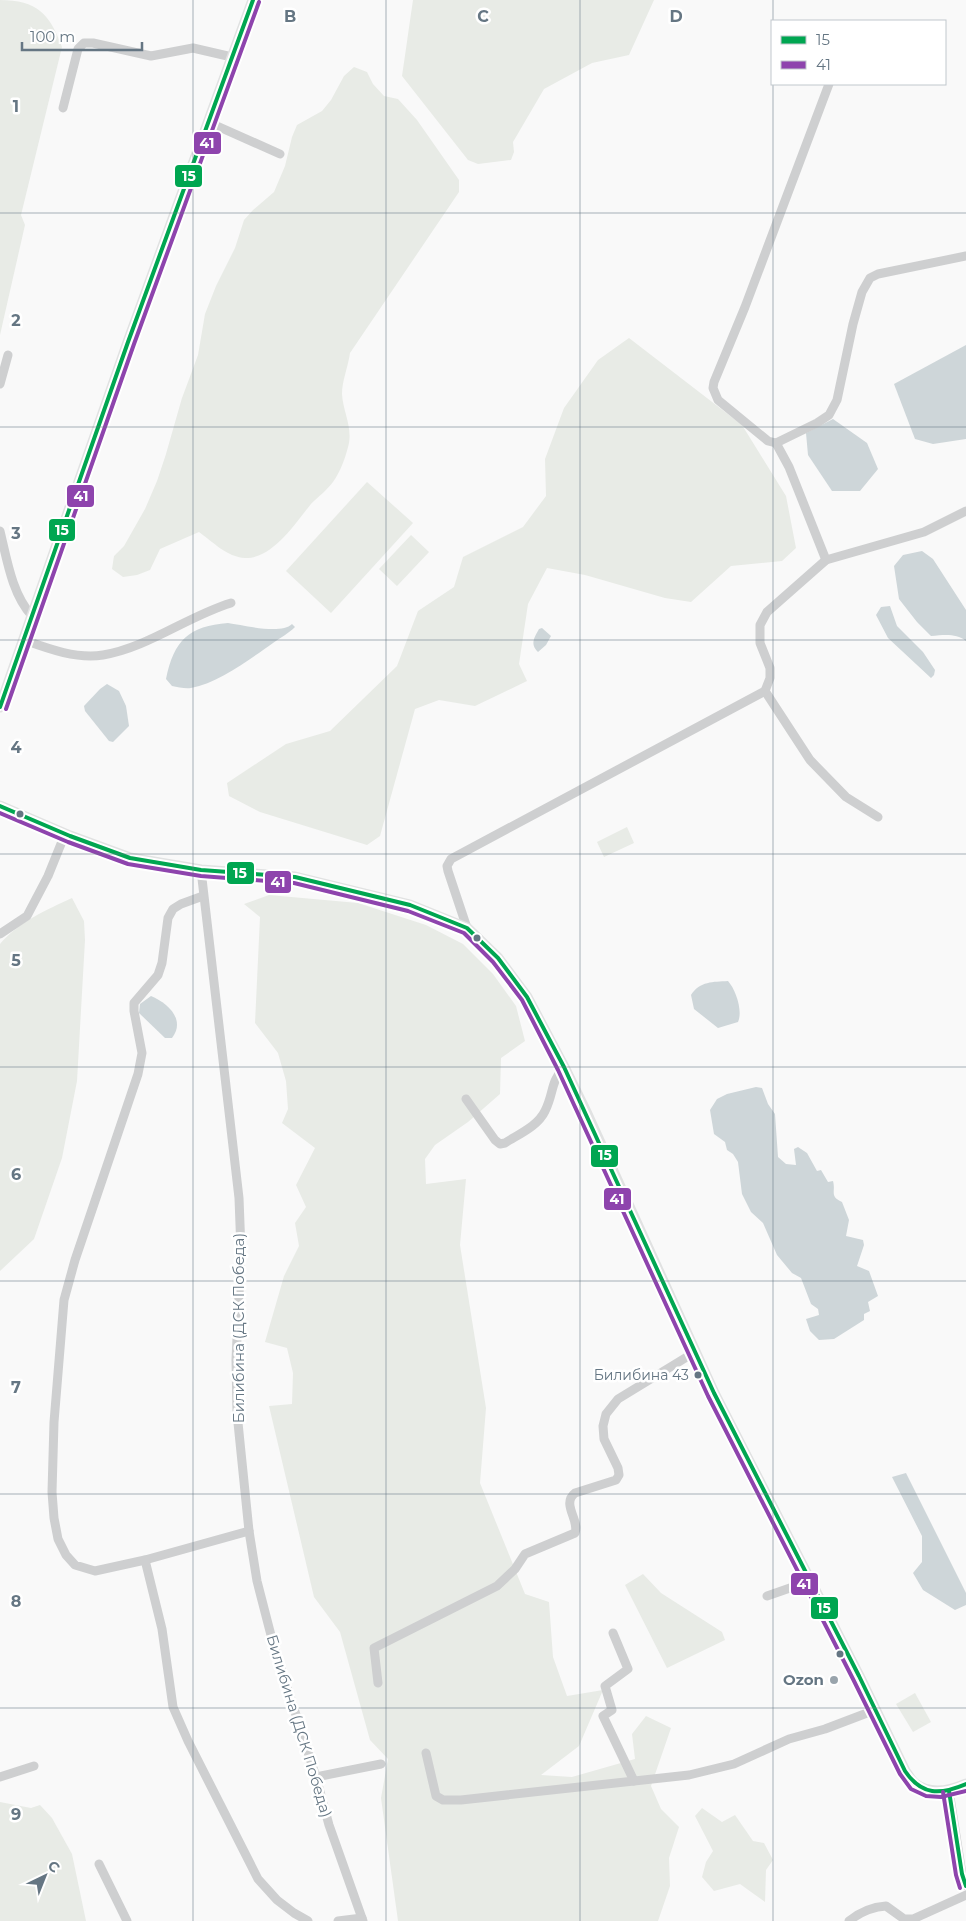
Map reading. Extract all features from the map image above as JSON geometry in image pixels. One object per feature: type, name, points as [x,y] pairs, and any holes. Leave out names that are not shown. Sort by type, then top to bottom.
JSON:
[{"type":"main road","points":[[0,707],[128,342],[252,0]]},
{"type":"main road","points":[[0,806],[64,834],[130,858],[201,870],[295,877],[410,906],[467,928],[498,958],[527,998],[564,1067],[668,1288],[695,1352],[905,1771],[915,1784],[928,1790],[948,1791],[966,1784]]},
{"type":"street","points":[[63,108],[78,49],[84,43],[93,43],[151,56],[193,48],[232,57]]},
{"type":"street","points":[[826,560],[789,467],[776,443],[768,440],[718,400],[713,388],[829,85]]},
{"type":"street","points":[[208,122],[280,154]]},
{"type":"street","points":[[776,443],[829,415],[837,400],[849,340],[862,292],[870,278],[878,274],[966,256]]},
{"type":"street","points":[[0,384],[8,355]]},
{"type":"street","points":[[467,928],[448,871],[447,866],[451,859],[764,691],[770,678],[770,668],[760,642],[760,625],[767,612],[826,560],[924,532],[966,511]]},
{"type":"street","points":[[0,531],[16,590],[25,608],[32,616]]},
{"type":"street","points":[[24,640],[58,652],[102,655],[125,649],[213,609],[231,603]]},
{"type":"street","points":[[764,691],[810,760],[846,797],[878,817]]},
{"type":"street","points":[[0,934],[27,916],[48,876],[64,834]]},
{"type":"street","name":"Билибина (ДСК Победа)","points":[[201,870],[238,1198],[241,1251],[236,1360],[237,1413],[249,1531],[257,1581],[272,1643],[316,1777],[329,1825],[362,1920]]},
{"type":"street","points":[[203,896],[173,909],[168,918],[162,963],[158,975],[134,1003],[142,1053],[138,1074],[75,1260],[64,1300],[59,1348],[52,1492],[58,1539],[66,1555],[74,1565],[94,1571],[144,1560],[249,1531]]},
{"type":"street","points":[[466,1099],[494,1140],[500,1144],[505,1143],[538,1122],[545,1112],[556,1076],[564,1067]]},
{"type":"street","points":[[378,1683],[374,1648],[497,1586],[515,1569],[520,1558],[525,1554],[575,1534],[577,1529],[569,1501],[571,1496],[616,1480],[619,1475],[618,1468],[604,1439],[606,1414],[618,1400],[695,1352]]},
{"type":"street","points":[[144,1560],[162,1629],[173,1707],[188,1741],[258,1878],[277,1900],[308,1921]]},
{"type":"street","points":[[768,1596],[810,1581]]},
{"type":"street","points":[[613,1633],[628,1669],[605,1686],[612,1710],[603,1716],[634,1781]]},
{"type":"street","points":[[426,1754],[434,1791],[436,1796],[443,1800],[689,1775],[734,1764],[790,1739],[825,1729],[875,1710]]},
{"type":"street","points":[[316,1777],[381,1764]]},
{"type":"street","points":[[0,1777],[34,1766]]},
{"type":"street","points":[[948,1791],[962,1874],[966,1886]]},
{"type":"street","points":[[99,1864],[127,1921]]},
{"type":"street","points":[[849,1921],[869,1910],[886,1906],[904,1920],[913,1919],[966,1896]]},
{"type":"street","points":[[338,1921],[362,1920]]},
{"type":"shaded area","points":[[0,0],[24,3],[40,11],[52,26],[62,47],[21,215],[25,225],[0,335]]},
{"type":"shaded area","points":[[413,0],[654,0],[629,55],[592,63],[544,89],[513,142],[514,152],[511,160],[478,164],[468,160],[402,76]]},
{"type":"shaded area","points":[[354,67],[367,72],[373,84],[384,96],[398,99],[417,120],[459,180],[459,192],[350,353],[342,394],[350,437],[341,468],[331,485],[311,504],[283,538],[265,553],[255,557],[238,557],[220,548],[199,532],[160,549],[150,570],[137,575],[123,577],[112,569],[114,556],[124,546],[145,509],[157,481],[182,398],[198,355],[205,314],[216,286],[235,248],[244,220],[274,192],[285,166],[297,125],[322,111],[331,100],[344,76]]},
{"type":"shaded area","points":[[629,338],[742,425],[786,496],[796,548],[782,561],[731,566],[691,602],[665,598],[585,575],[547,568],[528,604],[519,664],[527,681],[475,706],[439,700],[415,709],[380,836],[367,845],[260,812],[229,796],[227,783],[286,744],[330,731],[397,666],[418,611],[454,587],[463,557],[523,527],[546,496],[545,459],[564,408],[598,360]]},
{"type":"shaded area","points":[[966,345],[966,439],[933,444],[915,439],[894,384]]},
{"type":"shaded area","points":[[833,419],[867,443],[878,469],[860,491],[832,491],[808,455],[806,433]]},
{"type":"shaded area","points":[[367,482],[413,523],[331,613],[286,571]]},
{"type":"shaded area","points":[[411,535],[429,552],[397,586],[379,569]]},
{"type":"shaded area","points":[[922,551],[933,559],[966,610],[966,641],[954,636],[931,636],[899,599],[894,566],[903,555]]},
{"type":"shaded area","points":[[890,606],[897,626],[923,652],[935,670],[931,678],[888,638],[876,615],[881,607]]},
{"type":"shaded area","points":[[228,623],[271,629],[279,629],[292,624],[295,627],[223,676],[191,688],[172,686],[166,679],[169,666],[179,645],[185,638],[203,628]]},
{"type":"shaded area","points":[[542,628],[551,636],[546,645],[538,652],[534,646],[534,641],[539,629]]},
{"type":"shaded area","points":[[107,684],[119,691],[126,706],[129,726],[113,742],[109,741],[85,711],[84,706]]},
{"type":"shaded area","points":[[627,827],[634,843],[604,857],[597,842]]},
{"type":"shaded area","points":[[269,895],[358,903],[426,925],[463,944],[493,974],[516,1006],[525,1041],[501,1058],[500,1094],[468,1122],[435,1145],[425,1159],[426,1184],[466,1179],[460,1245],[486,1408],[480,1483],[525,1594],[549,1602],[553,1657],[567,1696],[603,1690],[579,1746],[541,1775],[572,1777],[635,1759],[632,1734],[646,1716],[671,1728],[651,1786],[661,1809],[679,1827],[669,1858],[670,1886],[658,1921],[398,1921],[381,1798],[388,1759],[370,1740],[340,1632],[314,1597],[269,1406],[292,1404],[293,1373],[287,1348],[265,1342],[284,1276],[299,1246],[295,1223],[306,1207],[296,1185],[315,1148],[282,1123],[288,1109],[286,1081],[278,1053],[255,1023],[260,917],[244,904]]},
{"type":"shaded area","points":[[72,898],[84,921],[85,940],[77,1081],[62,1158],[34,1239],[0,1271],[0,944],[24,923]]},
{"type":"shaded area","points":[[728,981],[738,1001],[740,1012],[738,1022],[718,1028],[694,1009],[691,995],[698,987],[703,985],[712,982]]},
{"type":"shaded area","points":[[151,996],[169,1008],[176,1019],[176,1031],[172,1038],[165,1038],[139,1013],[140,1004]]},
{"type":"shaded area","points":[[756,1087],[762,1088],[768,1104],[775,1114],[778,1157],[786,1164],[796,1165],[794,1149],[798,1147],[807,1153],[817,1171],[821,1170],[828,1182],[833,1181],[834,1196],[842,1202],[849,1220],[846,1236],[863,1240],[864,1245],[857,1266],[869,1271],[878,1296],[868,1302],[870,1311],[864,1314],[864,1320],[834,1339],[819,1340],[810,1331],[806,1319],[819,1315],[818,1309],[811,1304],[801,1278],[792,1273],[777,1255],[763,1223],[751,1212],[742,1194],[738,1162],[733,1154],[727,1150],[725,1142],[714,1134],[710,1110],[717,1099],[727,1094]]},
{"type":"shaded area","points":[[906,1473],[966,1593],[966,1605],[955,1610],[923,1590],[913,1573],[922,1562],[922,1536],[892,1477]]},
{"type":"shaded area","points":[[643,1574],[661,1593],[722,1632],[725,1640],[667,1668],[625,1585]]},
{"type":"shaded area","points":[[915,1693],[931,1722],[913,1732],[896,1704]]},
{"type":"shaded area","points":[[0,1802],[31,1808],[40,1805],[52,1818],[72,1854],[86,1921],[0,1921]]},
{"type":"shaded area","points":[[702,1808],[722,1822],[735,1815],[753,1841],[764,1843],[773,1860],[766,1870],[765,1902],[740,1884],[714,1891],[702,1877],[706,1862],[713,1851],[695,1816]]},
{"type":"transit line","name":"15","points":[[0,707],[128,342],[253,0]]},
{"type":"transit line","name":"41","points":[[6,709],[134,344],[259,2]]},
{"type":"transit line","name":"15","points":[[0,806],[70,836],[130,858],[201,870],[295,877],[410,905],[467,928],[498,958],[527,997],[564,1067],[714,1393],[859,1676],[905,1771],[918,1785],[932,1791],[948,1790],[966,1784]]},
{"type":"transit line","name":"41","points":[[0,813],[68,842],[128,864],[201,876],[294,883],[408,911],[464,933],[493,962],[522,1000],[558,1070],[708,1396],[900,1774],[911,1789],[926,1796],[941,1797],[966,1791]]},
{"type":"transit line","name":"15","points":[[949,1791],[962,1874],[966,1886]]},
{"type":"transit line","name":"41","points":[[943,1792],[956,1875],[960,1888]]},
{"type":"place","name":"Билибина 43","points":[[698,1375]]},
{"type":"place","name":"Ozon","points":[[834,1680]]}]
